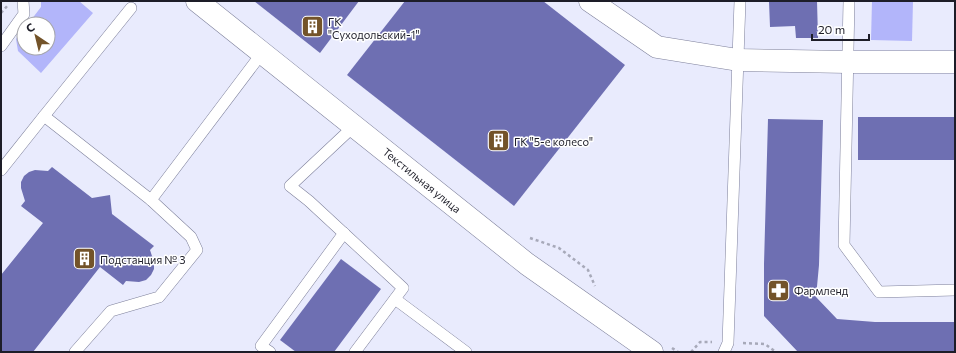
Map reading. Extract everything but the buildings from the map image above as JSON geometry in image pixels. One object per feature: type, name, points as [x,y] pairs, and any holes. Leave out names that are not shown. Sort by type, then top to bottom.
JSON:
[{"type":"street","name":"Текстильная улица","points":[[197,1],[527,264],[652,352]]},
{"type":"street","points":[[590,1],[657,47],[738,60],[955,62]]},
{"type":"lane","points":[[1,46],[24,14],[23,1]]},
{"type":"lane","points":[[724,352],[728,343],[740,1]]},
{"type":"lane","points":[[849,1],[844,245],[879,292],[955,290]]},
{"type":"lane","points":[[1,170],[132,8]]},
{"type":"lane","points":[[151,200],[262,53]]},
{"type":"lane","points":[[44,116],[151,200],[191,237],[197,250],[159,297],[111,311],[75,352]]},
{"type":"lane","points":[[354,126],[290,186],[310,201],[403,288],[355,352]]},
{"type":"lane","points":[[270,352],[261,346],[344,233]]},
{"type":"lane","points":[[395,299],[466,352]]},
{"type":"path","points":[[1,13],[12,1]]},
{"type":"shaded area","points":[[41,1],[79,1],[93,13],[56,56],[56,16],[34,16],[41,7]]},
{"type":"shaded area","points":[[872,1],[913,1],[912,41],[871,40]]},
{"type":"shaded area","points":[[23,56],[56,56],[41,73]]},
{"type":"place","name":"ГК \"Суходольский-1\"","points":[[313,27]]},
{"type":"place","name":"ГК \"5-е колесо\"","points":[[498,141]]},
{"type":"place","name":"Подстанция № 3","points":[[84,259]]},
{"type":"place","name":"Фармленд","points":[[779,290]]}]
